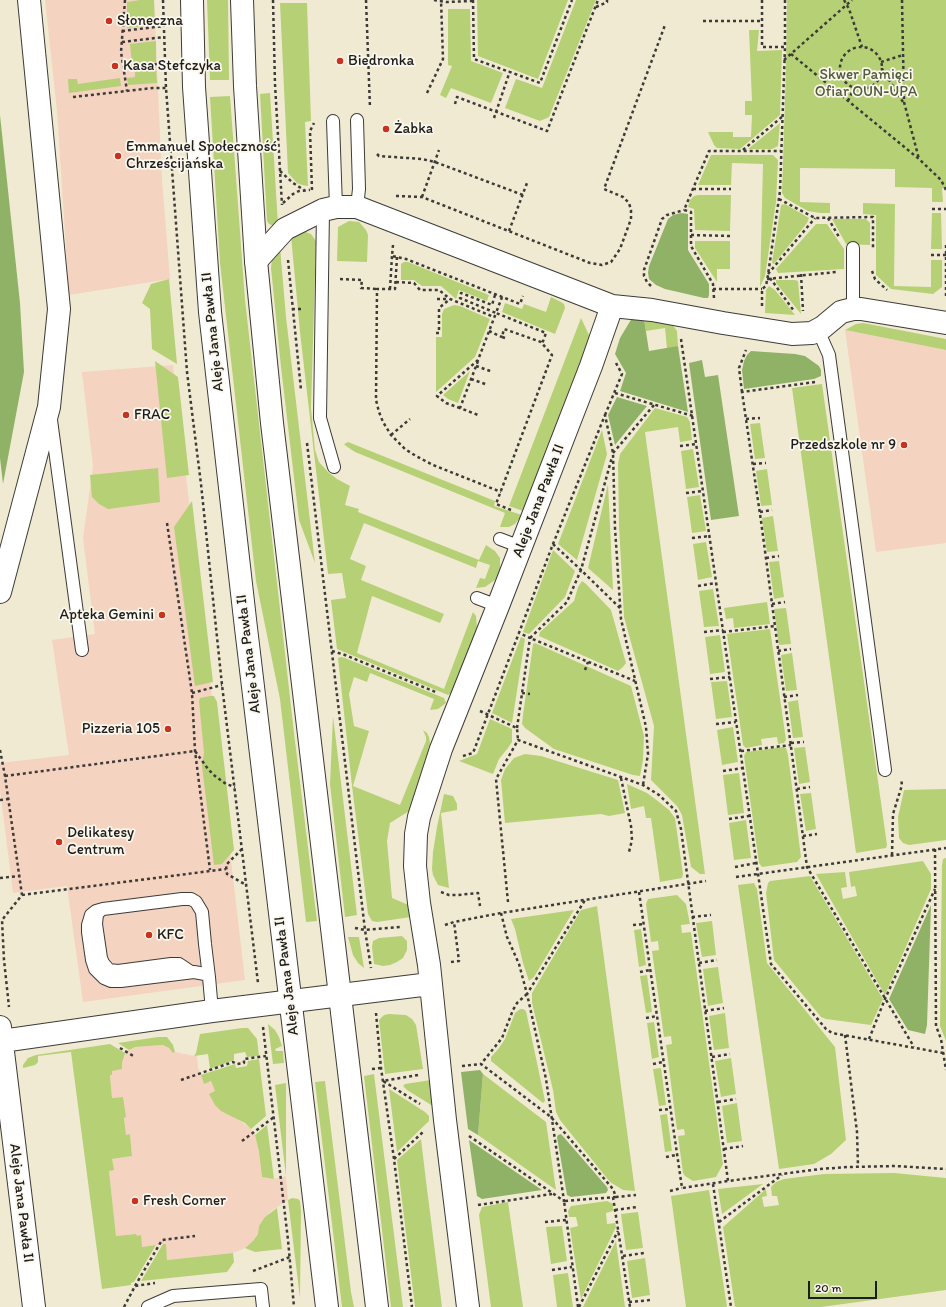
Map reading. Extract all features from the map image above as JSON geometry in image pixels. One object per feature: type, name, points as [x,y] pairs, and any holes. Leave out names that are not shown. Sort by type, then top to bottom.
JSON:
[{"type":"street","points":[[0,592],[49,407],[59,309],[29,0]]},
{"type":"street","name":"Aleje Jana Pawła II","points":[[192,0],[194,88],[210,312],[327,1307]]},
{"type":"street","points":[[242,0],[245,86],[256,261],[272,423],[377,1307]]},
{"type":"street","points":[[256,261],[285,229],[331,202],[357,207],[612,306],[652,310],[761,330],[792,334],[809,329],[841,312],[852,309],[946,323]]},
{"type":"street","name":"Aleje Jana Pawła II","points":[[468,1307],[436,1124],[430,984],[415,866],[416,834],[419,816],[434,770],[591,366],[612,306]]},
{"type":"street","points":[[4,1027],[212,1012],[430,984]]},
{"type":"street","name":"Aleje Jana Pawła II","points":[[4,1027],[34,1307]]},
{"type":"lane","points":[[357,120],[359,189],[357,207]]},
{"type":"lane","points":[[333,121],[331,202],[320,418],[334,467]]},
{"type":"lane","points":[[852,309],[853,248]]},
{"type":"lane","points":[[809,329],[829,355],[885,770]]},
{"type":"lane","points":[[49,407],[82,650]]},
{"type":"lane","points":[[500,539],[521,547]]},
{"type":"lane","points":[[478,598],[498,606]]},
{"type":"lane","points":[[209,977],[205,974],[191,972],[121,981],[112,981],[104,978],[95,969],[88,932],[88,925],[91,915],[96,911],[103,909],[182,899],[190,899],[196,902],[202,912],[209,977],[212,1012]]},
{"type":"lane","points":[[148,1307],[173,1296],[261,1289],[263,1307]]},
{"type":"path","points":[[125,0],[121,52],[127,91]]},
{"type":"path","points":[[163,0],[165,63],[187,372],[201,484],[222,685],[274,1117],[294,1307]]},
{"type":"path","points":[[273,0],[275,84],[282,204],[301,395]]},
{"type":"path","points":[[366,0],[370,112]]},
{"type":"path","points":[[434,0],[473,1],[474,59],[540,83],[572,0]]},
{"type":"path","points":[[427,93],[443,60],[442,0]]},
{"type":"path","points":[[455,104],[457,98],[547,131],[598,0]]},
{"type":"path","points":[[596,7],[607,2],[607,0]]},
{"type":"path","points":[[762,0],[762,47],[785,47]]},
{"type":"path","points":[[714,289],[762,289],[766,286],[768,278],[780,191],[785,47],[785,0]]},
{"type":"path","points":[[844,0],[862,47]]},
{"type":"path","points":[[784,60],[852,0]]},
{"type":"path","points":[[902,0],[904,102],[919,159]]},
{"type":"path","points":[[703,21],[762,21]]},
{"type":"path","points":[[393,196],[422,197],[590,263],[597,265],[611,262],[618,254],[631,219],[631,210],[623,197],[604,189],[665,25]]},
{"type":"path","points":[[122,31],[164,26]]},
{"type":"path","points":[[122,42],[164,37]]},
{"type":"path","points":[[862,47],[873,51],[881,62],[881,76],[873,86],[860,90],[847,84],[842,79],[840,64],[842,58],[853,48],[862,47]]},
{"type":"path","points":[[791,54],[919,159],[941,180],[946,190]]},
{"type":"path","points":[[881,62],[904,55]]},
{"type":"path","points":[[124,68],[165,63]]},
{"type":"path","points":[[882,69],[904,102]]},
{"type":"path","points":[[494,118],[510,71]]},
{"type":"path","points":[[848,101],[854,88]]},
{"type":"path","points":[[742,151],[783,115]]},
{"type":"path","points":[[312,190],[310,131],[315,121]]},
{"type":"path","points":[[422,197],[439,150]]},
{"type":"path","points":[[374,151],[379,156],[422,159],[435,162],[522,196]]},
{"type":"path","points":[[684,210],[709,151],[781,151]]},
{"type":"path","points":[[280,171],[300,188],[305,190]]},
{"type":"path","points":[[509,231],[527,183]]},
{"type":"path","points":[[693,189],[731,189]]},
{"type":"path","points":[[282,204],[293,194],[305,190],[312,190],[331,202]]},
{"type":"path","points":[[932,209],[946,209]]},
{"type":"path","points":[[656,290],[647,282],[644,276],[644,270],[664,217],[684,210],[691,212],[691,246],[714,284],[714,298],[712,301]]},
{"type":"path","points":[[768,275],[815,218]]},
{"type":"path","points":[[390,289],[393,221]]},
{"type":"path","points":[[691,234],[730,236]]},
{"type":"path","points":[[946,245],[946,299]]},
{"type":"path","points":[[931,255],[946,255]]},
{"type":"path","points":[[392,256],[406,259],[502,297],[460,408]]},
{"type":"path","points":[[398,257],[395,289],[377,289],[376,400],[379,412],[391,435],[405,449],[433,465],[501,492]]},
{"type":"path","points":[[768,278],[801,274],[853,271],[872,272]]},
{"type":"path","points":[[801,274],[809,329]]},
{"type":"path","points":[[768,278],[809,329]]},
{"type":"path","points":[[396,282],[414,283],[420,290],[439,290],[450,299],[494,317]]},
{"type":"path","points":[[762,289],[761,330],[748,346],[739,368],[760,512],[807,867],[914,1048]]},
{"type":"path","points":[[495,295],[492,305],[461,293],[460,298],[546,333],[542,344]]},
{"type":"path","points":[[437,299],[450,299]]},
{"type":"path","points":[[436,333],[439,333],[440,308],[450,299]]},
{"type":"path","points":[[678,315],[771,964],[826,1029],[832,1033],[943,1053]]},
{"type":"path","points":[[489,331],[504,337],[504,329],[542,344],[552,356],[496,504],[509,509]]},
{"type":"path","points":[[478,360],[437,396],[446,403],[478,416]]},
{"type":"path","points":[[476,366],[493,372]]},
{"type":"path","points":[[471,379],[488,385]]},
{"type":"path","points":[[742,392],[833,380]]},
{"type":"path","points":[[615,393],[693,416]]},
{"type":"path","points":[[508,902],[496,778],[518,740],[517,728],[530,638],[567,602],[581,570],[613,453],[654,404]]},
{"type":"path","points":[[461,756],[473,753],[552,544],[605,415],[613,453],[615,528],[621,619],[646,727],[648,754],[643,785]]},
{"type":"path","points":[[746,419],[760,418]]},
{"type":"path","points":[[391,435],[410,420]]},
{"type":"path","points":[[307,442],[365,930],[371,967],[412,1307]]},
{"type":"path","points":[[680,446],[697,444]]},
{"type":"path","points":[[753,464],[766,463]]},
{"type":"path","points":[[686,493],[703,490]]},
{"type":"path","points":[[760,512],[772,510]]},
{"type":"path","points":[[167,523],[192,693],[195,751],[210,870]]},
{"type":"path","points":[[692,538],[710,536]]},
{"type":"path","points":[[552,544],[620,608]]},
{"type":"path","points":[[766,558],[779,556]]},
{"type":"path","points":[[698,586],[716,583]]},
{"type":"path","points":[[772,604],[785,602]]},
{"type":"path","points":[[704,632],[774,626]]},
{"type":"path","points":[[519,633],[635,681]]},
{"type":"path","points":[[778,651],[791,649]]},
{"type":"path","points":[[332,651],[460,702],[517,728]]},
{"type":"path","points":[[585,670],[588,662]]},
{"type":"path","points":[[710,679],[730,677]]},
{"type":"path","points":[[192,693],[222,685]]},
{"type":"path","points":[[522,693],[530,694]]},
{"type":"path","points":[[784,697],[798,695]]},
{"type":"path","points":[[716,724],[736,722]]},
{"type":"path","points":[[518,740],[643,785],[659,795],[676,811],[681,829],[728,1181]]},
{"type":"path","points":[[741,751],[804,742]]},
{"type":"path","points":[[0,750],[9,799],[22,895]]},
{"type":"path","points":[[195,751],[215,776],[226,784],[235,787]]},
{"type":"path","points":[[5,776],[195,751]]},
{"type":"path","points":[[722,771],[743,768]]},
{"type":"path","points":[[892,855],[893,814],[902,785],[901,774]]},
{"type":"path","points":[[621,777],[631,826],[632,840],[628,852]]},
{"type":"path","points":[[797,789],[810,787]]},
{"type":"path","points":[[0,800],[9,799]]},
{"type":"path","points":[[729,819],[749,816]]},
{"type":"path","points":[[803,836],[817,834]]},
{"type":"path","points":[[242,848],[226,865],[226,869],[227,874],[246,885]]},
{"type":"path","points":[[736,877],[946,848]]},
{"type":"path","points":[[935,849],[936,1026],[941,1039],[946,1070]]},
{"type":"path","points":[[735,867],[756,863]]},
{"type":"path","points":[[4,1027],[4,960],[2,920],[22,895],[226,869]]},
{"type":"path","points":[[0,878],[19,876]]},
{"type":"path","points":[[444,925],[501,913],[706,882]]},
{"type":"path","points":[[869,1040],[885,999],[936,886]]},
{"type":"path","points":[[437,889],[449,895],[478,893],[480,906]]},
{"type":"path","points":[[639,892],[682,1188]]},
{"type":"path","points":[[585,900],[527,994],[517,1003],[502,1038],[481,1064],[551,1117],[613,1189],[630,1307]]},
{"type":"path","points":[[501,913],[507,937],[519,964],[546,1079],[578,1307]]},
{"type":"path","points":[[692,917],[711,915]]},
{"type":"path","points":[[444,963],[459,961],[454,922]]},
{"type":"path","points":[[633,925],[644,924]]},
{"type":"path","points":[[699,963],[717,960]]},
{"type":"path","points":[[371,967],[375,968]]},
{"type":"path","points":[[640,972],[650,970]]},
{"type":"path","points":[[705,1011],[724,1008]]},
{"type":"path","points":[[376,1017],[382,1012]]},
{"type":"path","points":[[646,1018],[657,1016]]},
{"type":"path","points":[[845,1035],[857,1132],[858,1166]]},
{"type":"path","points":[[116,1045],[135,1057]]},
{"type":"path","points":[[712,1057],[730,1054]]},
{"type":"path","points":[[181,1080],[234,1062],[237,1064],[244,1063],[244,1060],[266,1056]]},
{"type":"path","points":[[653,1064],[663,1062]]},
{"type":"path","points":[[384,1080],[419,1074]]},
{"type":"path","points":[[384,1080],[436,1124],[564,1201],[636,1195]]},
{"type":"path","points":[[718,1102],[736,1099]]},
{"type":"path","points":[[659,1110],[670,1109]]},
{"type":"path","points":[[242,1141],[274,1117]]},
{"type":"path","points":[[394,1159],[436,1124]]},
{"type":"path","points":[[724,1149],[743,1146]]},
{"type":"path","points":[[666,1157],[676,1155]]},
{"type":"path","points":[[670,1191],[728,1181],[820,1169],[858,1166],[894,1166],[946,1169]]},
{"type":"path","points":[[719,1222],[782,1174]]},
{"type":"path","points":[[713,1184],[731,1307]]},
{"type":"path","points":[[474,1205],[553,1194]]},
{"type":"path","points":[[615,1210],[638,1207]]},
{"type":"path","points":[[545,1222],[566,1220]]},
{"type":"path","points":[[578,1307],[618,1230]]},
{"type":"path","points":[[135,1286],[162,1240],[195,1236]]},
{"type":"path","points":[[622,1256],[644,1253]]},
{"type":"path","points":[[552,1270],[572,1267]]},
{"type":"path","points":[[629,1302],[650,1300]]},
{"type":"shaded area","points":[[45,0],[154,0],[162,180],[170,279],[69,295],[57,111]]},
{"type":"shaded area","name":"Przedszkole nr 9","points":[[845,330],[946,350],[946,543],[876,552]]},
{"type":"shaded area","points":[[173,365],[245,980],[83,1002],[67,886],[13,893],[0,790],[0,763],[69,755],[52,640],[95,634],[83,538],[93,466],[82,372]]},
{"type":"shaded area","points":[[163,1045],[174,1053],[194,1056],[197,1055],[198,1067],[204,1083],[211,1081],[215,1091],[239,1120],[251,1129],[255,1135],[262,1177],[274,1179],[286,1176],[288,1200],[270,1212],[259,1226],[258,1234],[253,1241],[245,1248],[233,1253],[167,1260],[165,1244],[142,1247],[135,1234],[116,1236],[109,1171],[112,1159],[132,1156],[130,1134],[126,1135],[122,1097],[112,1098],[110,1075],[112,1071],[122,1063],[125,1053],[129,1050],[135,1047]]},
{"type":"green space","points":[[154,0],[155,25],[127,28],[127,2]]},
{"type":"green space","points":[[207,0],[228,0],[229,80],[210,80]]},
{"type":"green space","points":[[477,0],[568,0],[538,79],[478,56]]},
{"type":"green space","points":[[576,0],[596,0],[549,117],[540,121],[505,108],[516,79],[542,88]]},
{"type":"green space","name":"Skwer Pamięci Ofiar OUN-UPA","points":[[787,0],[946,0],[946,188],[942,188],[943,202],[932,202],[932,188],[895,187],[895,169],[800,168],[800,202],[830,203],[830,213],[808,211],[785,198],[782,193]]},
{"type":"green space","points":[[280,3],[307,3],[311,121],[305,122],[308,186],[297,183],[288,173]]},
{"type":"green space","points":[[448,9],[470,9],[471,61],[503,73],[491,103],[451,88],[446,98],[440,95],[452,66],[448,65]]},
{"type":"green space","points":[[749,30],[759,30],[757,51],[782,50],[780,115],[740,149],[717,148],[708,132],[733,132],[733,137],[751,137],[752,115],[745,115],[745,101],[752,101]]},
{"type":"green space","points":[[156,41],[156,62],[132,65],[130,44]]},
{"type":"green space","points":[[156,67],[157,83],[128,85],[127,78],[135,77],[135,70]]},
{"type":"green space","points":[[120,78],[121,86],[69,93],[68,79],[77,79],[78,84]]},
{"type":"green space","points":[[270,93],[278,225],[276,227],[269,224],[267,221],[260,94]]},
{"type":"green space","points":[[230,96],[245,300],[317,921],[306,922],[280,699],[256,581],[220,263],[210,97]]},
{"type":"green space","points":[[0,115],[20,303],[24,372],[3,484],[0,458]]},
{"type":"green space","points":[[780,123],[778,146],[772,149],[748,149]]},
{"type":"green space","points":[[711,155],[773,155],[778,160],[776,202],[765,276],[760,287],[763,164],[732,163],[731,185],[698,185]]},
{"type":"green space","points":[[731,195],[730,231],[695,230],[694,209],[688,207],[690,200],[694,196]]},
{"type":"green space","points":[[863,203],[895,204],[894,286],[931,287],[931,260],[942,260],[942,287],[933,294],[891,289],[876,275],[876,215],[863,214]]},
{"type":"green space","points":[[785,204],[809,218],[807,223],[774,264],[772,263],[781,205]]},
{"type":"green space","points":[[681,213],[688,214],[688,250],[709,284],[708,298],[665,289],[656,285],[649,279],[649,266],[668,219],[673,215]]},
{"type":"green space","points":[[932,213],[941,213],[942,249],[931,249]]},
{"type":"green space","points":[[832,219],[866,219],[870,223],[870,245],[846,244]]},
{"type":"green space","points":[[349,221],[359,222],[366,230],[368,235],[367,262],[337,261],[338,227]]},
{"type":"green space","points":[[816,224],[827,224],[844,249],[844,269],[778,273],[776,269]]},
{"type":"green space","points":[[303,231],[311,234],[316,241],[311,408],[315,450],[319,462],[337,479],[350,486],[345,505],[359,509],[358,512],[479,560],[486,545],[495,551],[500,558],[500,569],[495,580],[485,587],[476,588],[480,578],[485,579],[490,565],[478,561],[476,568],[364,523],[350,559],[366,566],[361,580],[444,614],[440,623],[372,596],[357,653],[444,689],[473,612],[476,616],[477,628],[452,693],[448,695],[337,649],[331,600],[346,598],[342,573],[328,574],[300,332],[291,236]]},
{"type":"green space","points":[[695,241],[730,241],[730,269],[717,269],[717,282],[695,248]]},
{"type":"green space","points":[[280,247],[286,317],[315,563],[299,520],[281,367],[271,268],[272,258]]},
{"type":"green space","points":[[408,262],[489,295],[487,301],[459,290],[456,299],[441,286],[422,286],[414,280],[401,280],[401,264]]},
{"type":"green space","points":[[169,279],[177,364],[152,349],[150,309],[142,303],[151,284]]},
{"type":"green space","points":[[776,280],[798,281],[801,314],[776,283]]},
{"type":"green space","points":[[769,286],[775,290],[795,315],[765,313],[766,290]]},
{"type":"green space","points":[[551,297],[564,304],[565,308],[555,334],[502,312],[505,303],[522,309],[524,304],[546,312]]},
{"type":"green space","points":[[454,305],[460,306],[490,319],[475,357],[436,392],[436,337],[442,337],[442,314],[444,309]]},
{"type":"green space","points":[[581,318],[589,335],[589,340],[523,511],[509,506]]},
{"type":"green space","points":[[632,318],[644,319],[649,351],[678,346],[688,412],[620,391],[626,373],[615,354],[620,338]]},
{"type":"green space","points":[[644,319],[672,324],[677,331],[678,346],[667,349],[665,328],[646,331]]},
{"type":"green space","points":[[863,323],[946,339],[946,350],[845,330],[856,324]]},
{"type":"green space","points":[[751,351],[805,356],[819,366],[821,376],[814,379],[744,389],[742,370],[744,361]]},
{"type":"green space","points":[[702,360],[705,377],[718,375],[739,516],[711,520],[689,363]]},
{"type":"green space","points":[[155,361],[178,377],[189,475],[167,478]]},
{"type":"green space","points":[[470,371],[458,403],[443,395]]},
{"type":"green space","points":[[822,384],[887,845],[886,848],[856,853],[792,388]]},
{"type":"green space","points":[[617,397],[647,406],[615,445],[608,415]]},
{"type":"green space","points":[[655,408],[687,417],[690,422],[692,440],[680,442],[678,427],[645,432],[705,874],[700,874],[691,867],[682,815],[677,806],[651,780],[654,726],[624,617],[619,526],[618,464],[620,454]]},
{"type":"green space","points":[[760,423],[765,458],[755,459],[750,424]]},
{"type":"green space","points":[[602,430],[607,454],[577,560],[558,544]]},
{"type":"green space","points":[[348,442],[495,501],[494,506],[522,515],[515,524],[509,527],[500,527],[505,513],[355,452],[344,444]]},
{"type":"green space","points":[[693,449],[699,487],[686,489],[681,451]]},
{"type":"green space","points":[[158,468],[160,502],[108,509],[99,504],[92,497],[90,475]]},
{"type":"green space","points":[[767,469],[772,505],[761,506],[756,471]]},
{"type":"green space","points":[[608,484],[613,590],[588,568]]},
{"type":"green space","points":[[700,495],[706,531],[692,533],[687,497]]},
{"type":"green space","points":[[192,501],[213,682],[195,686],[174,527]]},
{"type":"green space","points":[[773,516],[778,551],[767,552],[762,518]]},
{"type":"green space","points":[[706,542],[712,577],[698,580],[693,544]]},
{"type":"green space","points":[[553,550],[575,571],[565,597],[529,634],[523,632]]},
{"type":"green space","points":[[779,561],[784,597],[774,599],[769,562]]},
{"type":"green space","points":[[582,581],[611,610],[626,663],[618,671],[539,636],[540,632],[574,601],[578,587]]},
{"type":"green space","points":[[713,589],[719,626],[704,627],[699,591]]},
{"type":"green space","points":[[767,602],[770,624],[734,628],[733,618],[726,619],[724,608]]},
{"type":"green space","points":[[786,608],[791,644],[779,645],[774,609]]},
{"type":"green space","points":[[770,629],[786,740],[784,743],[778,744],[777,737],[761,739],[762,745],[746,748],[743,745],[727,634]]},
{"type":"green space","points":[[720,635],[725,672],[710,674],[705,637]]},
{"type":"green space","points":[[521,637],[525,639],[512,723],[492,713]]},
{"type":"green space","points":[[535,643],[631,686],[644,736],[643,760],[640,776],[554,749],[525,728],[522,724],[523,715],[533,644]]},
{"type":"green space","points":[[792,653],[797,690],[786,691],[781,655]]},
{"type":"green space","points":[[341,657],[444,698],[446,703],[438,709],[430,710],[434,699],[370,673],[367,682],[354,677],[349,694],[354,726],[369,731],[353,786],[400,805],[426,741],[423,730],[429,737],[429,754],[409,811],[390,823],[387,841],[392,898],[411,906],[411,917],[377,922],[372,921],[368,914],[352,786],[338,658]]},
{"type":"green space","points":[[727,681],[732,717],[716,719],[711,682]]},
{"type":"green space","points":[[214,696],[217,702],[234,850],[222,864],[214,865],[202,766],[204,753],[199,701],[200,698]]},
{"type":"green space","points":[[798,700],[803,737],[793,738],[788,702]]},
{"type":"green space","points":[[333,716],[357,915],[345,917],[330,784]]},
{"type":"green space","points":[[490,719],[512,729],[512,742],[499,759],[493,774],[459,761],[477,754]]},
{"type":"green space","points":[[733,727],[738,762],[722,765],[717,730]]},
{"type":"green space","points":[[783,747],[786,748],[788,755],[801,857],[797,862],[762,867],[759,863],[744,756],[746,752]]},
{"type":"green space","points":[[805,747],[810,782],[799,784],[794,748]]},
{"type":"green space","points":[[525,754],[541,756],[618,780],[625,813],[609,816],[601,814],[505,823],[501,780],[505,769],[514,758]]},
{"type":"green space","points":[[739,773],[744,813],[728,815],[723,775]]},
{"type":"green space","points":[[627,784],[647,793],[669,810],[675,818],[683,874],[682,878],[660,882],[651,818],[646,818],[644,806],[631,809]]},
{"type":"green space","points":[[946,789],[946,840],[909,845],[903,843],[899,838],[898,817],[904,790]]},
{"type":"green space","points":[[811,793],[816,829],[806,831],[800,794]]},
{"type":"green space","points":[[444,794],[453,796],[457,804],[457,810],[441,813],[449,888],[438,885],[432,869],[437,827]]},
{"type":"green space","points":[[746,820],[751,858],[734,860],[729,823]]},
{"type":"green space","points":[[946,858],[946,1041],[940,1026],[942,865],[943,859]]},
{"type":"green space","points":[[923,861],[931,874],[931,889],[885,995],[816,874],[845,872],[847,887],[841,888],[843,899],[857,896],[855,886],[851,887],[849,872]]},
{"type":"green space","points":[[810,876],[883,999],[871,1025],[821,1017],[774,960],[766,893],[768,883],[770,881]]},
{"type":"green space","points":[[754,883],[757,889],[767,963],[835,1047],[846,1140],[831,1154],[814,1164],[779,1169],[738,885]]},
{"type":"green space","points":[[677,895],[686,904],[690,924],[681,925],[682,933],[691,932],[723,1164],[716,1177],[693,1181],[683,1173],[678,1136],[685,1135],[684,1129],[677,1130],[666,1045],[672,1044],[671,1036],[664,1037],[652,951],[659,950],[658,941],[651,942],[646,904],[648,899]]},
{"type":"green space","points":[[931,905],[927,1025],[925,1034],[908,1030],[889,999]]},
{"type":"green space","points":[[597,906],[635,1191],[623,1190],[610,1182],[560,1120],[556,1112],[553,1090],[532,1003],[532,993],[581,910]]},
{"type":"green space","points":[[574,910],[534,977],[529,981],[511,919]]},
{"type":"green space","points":[[712,921],[716,955],[702,957],[696,923]]},
{"type":"green space","points":[[641,929],[646,965],[639,967],[634,930]]},
{"type":"green space","points":[[402,936],[407,941],[407,950],[403,958],[390,965],[383,966],[374,964],[372,947],[373,941],[379,938]]},
{"type":"green space","points":[[348,937],[359,937],[364,968],[358,963],[353,955]]},
{"type":"green space","points":[[718,967],[723,1003],[708,1006],[703,969]]},
{"type":"green space","points":[[647,975],[652,1012],[646,1013],[640,976]]},
{"type":"green space","points":[[520,1009],[526,1011],[545,1101],[543,1103],[491,1061],[491,1057],[505,1039],[515,1013]]},
{"type":"green space","points":[[725,1013],[729,1048],[714,1050],[709,1016]]},
{"type":"green space","points":[[384,1015],[406,1015],[412,1019],[416,1025],[423,1069],[385,1074],[379,1020]]},
{"type":"green space","points":[[654,1022],[659,1057],[652,1059],[647,1023]]},
{"type":"green space","points":[[268,1024],[275,1030],[279,1037],[282,1046],[275,1049],[276,1051],[283,1051],[284,1063],[273,1064]]},
{"type":"green space","points":[[248,1028],[257,1039],[259,1056],[247,1057],[245,1052],[234,1054],[234,1060],[210,1069],[208,1054],[194,1056],[200,1034]]},
{"type":"green space","points":[[167,1037],[173,1045],[175,1052],[173,1053],[169,1048],[163,1045],[135,1047],[129,1050],[118,1043]]},
{"type":"green space","points":[[110,1044],[125,1053],[122,1069],[112,1071],[112,1075],[110,1075],[112,1098],[123,1097],[126,1117],[124,1118],[126,1135],[130,1134],[132,1156],[112,1159],[114,1170],[109,1171],[116,1236],[141,1235],[142,1247],[156,1245],[131,1285],[102,1289],[71,1052],[38,1056],[38,1062],[35,1065],[23,1068],[23,1065],[28,1058],[36,1055]]},
{"type":"green space","points":[[731,1058],[736,1094],[721,1097],[715,1061]]},
{"type":"green space","points":[[259,1059],[266,1116],[251,1129],[245,1123],[221,1111],[215,1105],[209,1094],[215,1091],[211,1081],[204,1084],[201,1075],[235,1064],[236,1068],[247,1066],[248,1061]]},
{"type":"green space","points":[[661,1068],[666,1105],[659,1106],[653,1069]]},
{"type":"green space","points":[[480,1070],[483,1074],[478,1135],[468,1129],[461,1072]]},
{"type":"green space","points":[[374,1074],[403,1307],[391,1307],[364,1076]]},
{"type":"green space","points":[[483,1074],[546,1122],[556,1190],[478,1135]]},
{"type":"green space","points":[[431,1080],[436,1108],[403,1086],[405,1084]]},
{"type":"green space","points":[[325,1081],[354,1307],[342,1307],[315,1082]]},
{"type":"green space","points":[[286,1083],[286,1176],[275,1085]]},
{"type":"green space","points":[[389,1089],[429,1116],[429,1121],[397,1152]]},
{"type":"green space","points":[[737,1103],[742,1141],[727,1143],[722,1106]]},
{"type":"green space","points":[[667,1114],[672,1151],[665,1152],[660,1115]]},
{"type":"green space","points":[[267,1125],[274,1179],[262,1177],[255,1135]]},
{"type":"green space","points":[[561,1134],[607,1187],[608,1190],[606,1193],[571,1197],[567,1195],[557,1137]]},
{"type":"green space","points":[[421,1139],[442,1307],[415,1307],[397,1160]]},
{"type":"green space","points":[[469,1140],[542,1190],[482,1199],[477,1196]]},
{"type":"green space","points":[[894,1173],[946,1178],[946,1290],[821,1307],[735,1307],[723,1227],[766,1189],[767,1196],[762,1197],[764,1207],[779,1205],[777,1196],[772,1196],[771,1187],[776,1182],[784,1179],[824,1174]]},
{"type":"green space","points":[[763,1184],[722,1214],[718,1189]]},
{"type":"green space","points":[[709,1190],[727,1307],[686,1307],[671,1196]]},
{"type":"green space","points":[[292,1198],[300,1201],[301,1211],[300,1298],[288,1200]]},
{"type":"green space","points":[[607,1201],[613,1204],[613,1211],[606,1213],[607,1224],[615,1223],[616,1227],[581,1299],[570,1228],[578,1226],[576,1217],[569,1217],[568,1211],[571,1206]]},
{"type":"green space","points":[[508,1202],[523,1307],[491,1307],[479,1215],[482,1207]]},
{"type":"green space","points":[[277,1208],[282,1249],[255,1252],[245,1248],[258,1234],[259,1226],[265,1217]]},
{"type":"green space","points":[[638,1212],[643,1248],[626,1250],[621,1214]]},
{"type":"green space","points":[[562,1226],[567,1261],[551,1264],[546,1227]]},
{"type":"green space","points":[[616,1241],[625,1307],[583,1307]]},
{"type":"green space","points":[[163,1244],[166,1244],[167,1260],[233,1253],[234,1262],[227,1272],[141,1281]]},
{"type":"green space","points":[[645,1258],[650,1295],[632,1298],[627,1261]]},
{"type":"green space","points":[[568,1273],[573,1307],[557,1307],[553,1275]]},
{"type":"place","name":"Słoneczna","points":[[109,21]]},
{"type":"place","name":"Biedronka","points":[[340,61]]},
{"type":"place","name":"Kasa Stefczyka","points":[[115,66]]},
{"type":"place","name":"Żabka","points":[[386,129]]},
{"type":"place","name":"Emmanuel Społeczność Chrześcijańska","points":[[118,156]]},
{"type":"place","name":"FRAC","points":[[126,415]]},
{"type":"place","name":"Przedszkole nr 9","points":[[904,445]]},
{"type":"place","name":"Apteka Gemini","points":[[162,615]]},
{"type":"place","name":"Pizzeria 105","points":[[168,729]]},
{"type":"place","name":"Delikatesy Centrum","points":[[59,842]]},
{"type":"place","name":"KFC","points":[[149,935]]},
{"type":"place","name":"Fresh Corner","points":[[135,1201]]}]
